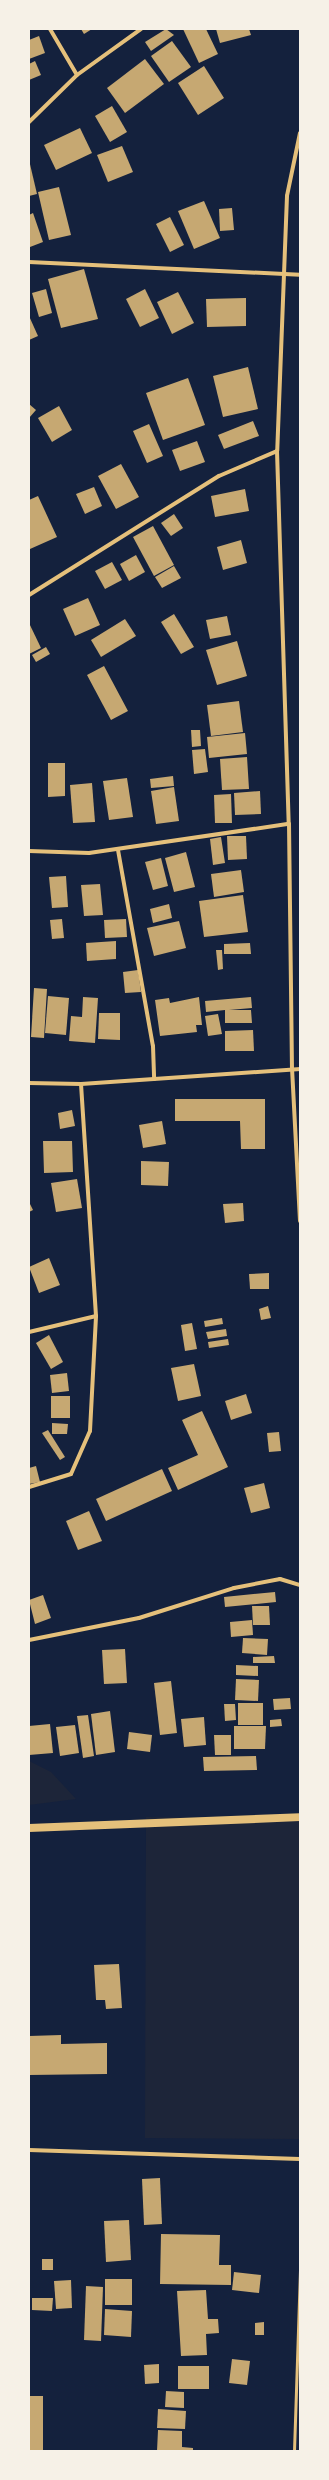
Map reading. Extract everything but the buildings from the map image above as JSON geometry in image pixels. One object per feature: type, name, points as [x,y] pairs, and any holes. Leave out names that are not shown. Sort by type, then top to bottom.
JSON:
[{"type":"main road","points":[[29,1828],[300,1817]]},
{"type":"street","points":[[50,29],[77,75]]},
{"type":"street","points":[[29,122],[77,75],[141,29]]},
{"type":"street","points":[[300,133],[287,196],[286,275],[277,451],[289,824],[292,1068],[300,1221]]},
{"type":"street","points":[[29,262],[300,275]]},
{"type":"street","points":[[29,595],[219,476],[277,451]]},
{"type":"street","points":[[29,851],[89,853],[118,850],[289,824]]},
{"type":"street","points":[[118,850],[153,1046],[154,1079]]},
{"type":"street","points":[[29,1083],[81,1084],[292,1068],[300,1069]]},
{"type":"street","points":[[29,1487],[71,1474],[90,1430],[96,1316],[81,1084]]},
{"type":"street","points":[[29,1332],[96,1316]]},
{"type":"street","points":[[29,1640],[139,1618],[234,1588],[280,1579],[300,1585]]},
{"type":"street","points":[[29,2150],[300,2159]]},
{"type":"path","points":[[294,2451],[300,2269]]},
{"type":"shaded area","points":[[29,1761],[51,1772],[76,1799],[29,1805]]},
{"type":"shaded area","points":[[146,1817],[300,1818],[300,2139],[145,2138]]}]
